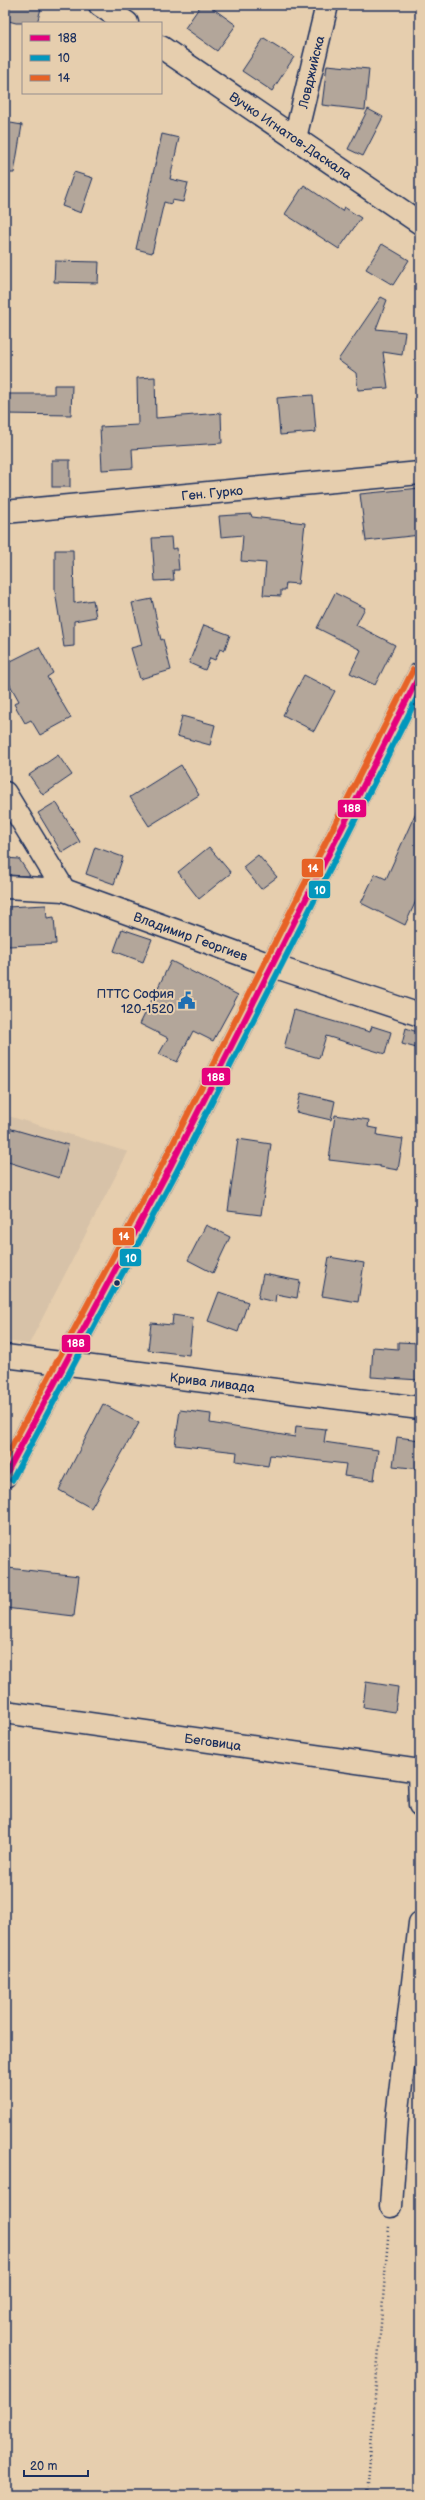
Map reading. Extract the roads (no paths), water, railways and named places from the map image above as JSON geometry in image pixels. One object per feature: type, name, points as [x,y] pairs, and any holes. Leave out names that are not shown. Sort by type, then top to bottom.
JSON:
[{"type":"street","points":[[100,5],[126,22]]},
{"type":"street","name":"Ловджийска","points":[[295,138],[327,5]]},
{"type":"street","name":"Вучко Игнатов-Даскала","points":[[162,47],[420,223]]},
{"type":"street","name":"Ген. Гурко","points":[[5,512],[420,474]]},
{"type":"street","points":[[5,1476],[63,1364],[170,1167],[420,674]]},
{"type":"street","points":[[5,793],[64,890]]},
{"type":"street","name":"Владимир Георгиев","points":[[5,887],[64,890],[273,966],[420,1014]]},
{"type":"street","name":"Крива ливада","points":[[5,1356],[420,1408]]},
{"type":"street","name":"Беговица","points":[[5,1712],[419,1771]]},
{"type":"street","points":[[419,1771],[420,1805]]},
{"type":"street","points":[[391,2206],[397,2118],[420,1923]]},
{"type":"place","name":"ПТТС София 120-1520","points":[[187,1000]]}]
